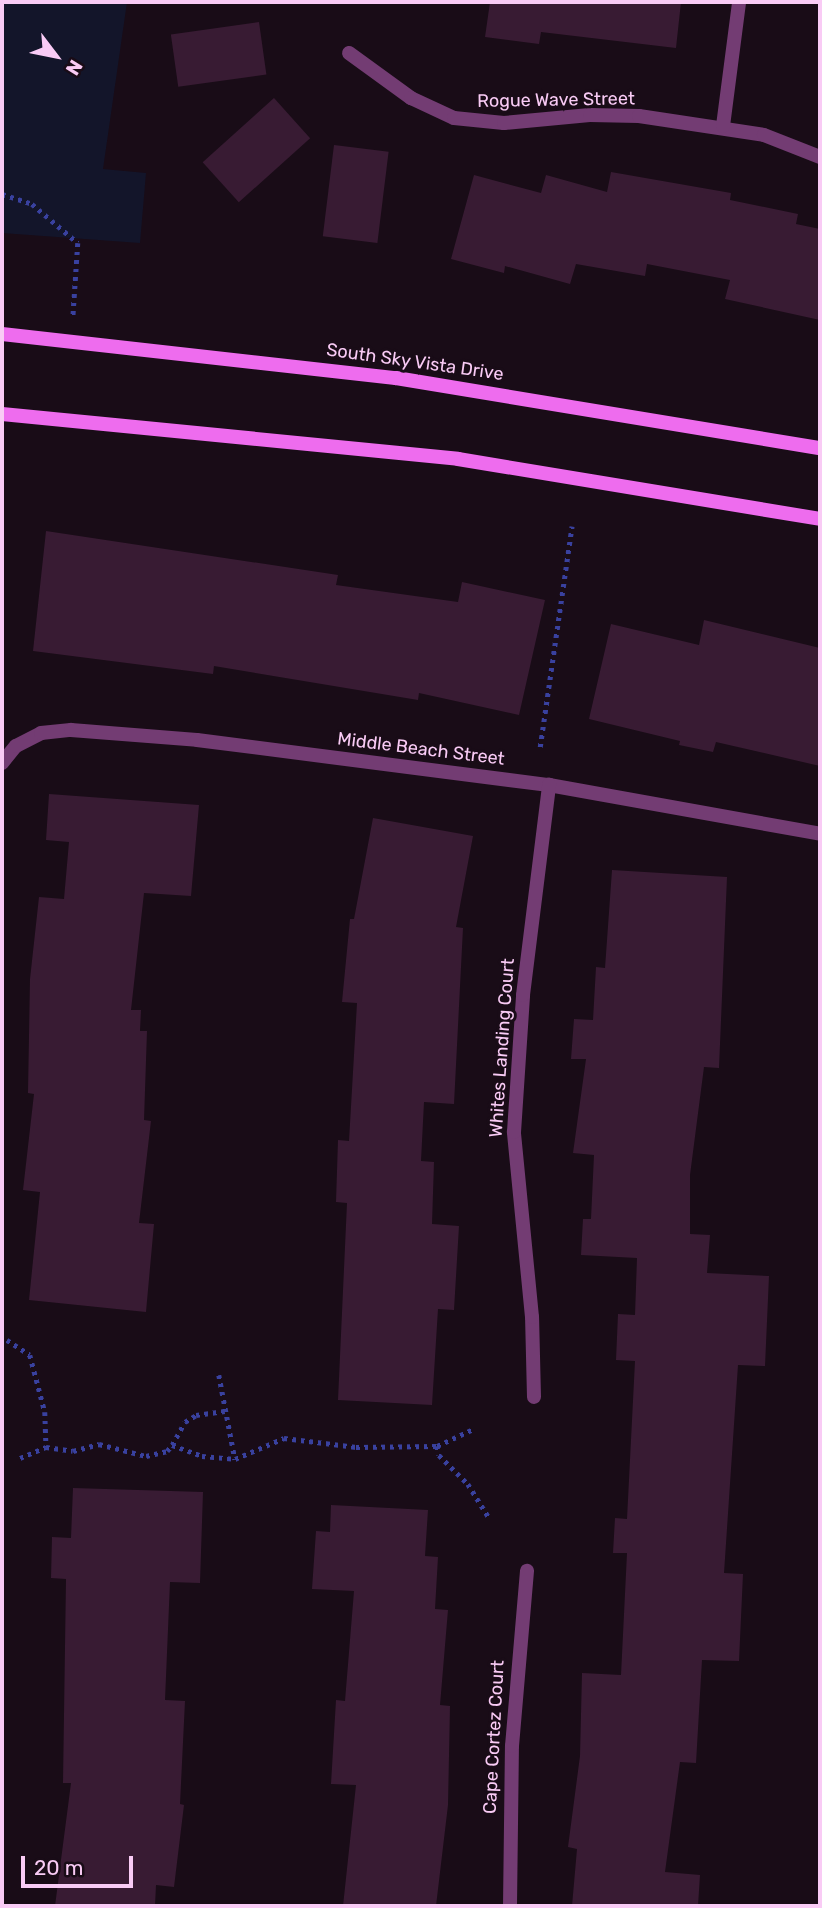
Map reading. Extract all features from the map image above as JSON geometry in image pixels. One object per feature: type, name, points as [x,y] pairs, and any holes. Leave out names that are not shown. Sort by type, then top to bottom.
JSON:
[{"type":"main road","name":"South Sky Vista Drive","points":[[2,334],[473,389],[820,449]]},
{"type":"main road","points":[[2,414],[458,458],[820,519]]},
{"type":"street","points":[[723,126],[739,2]]},
{"type":"street","name":"Rogue Wave Street","points":[[349,53],[411,98],[454,118],[504,123],[590,115],[639,116],[723,126],[764,135],[820,157]]},
{"type":"street","name":"Middle Beach Street","points":[[2,763],[16,746],[41,733],[71,730],[379,761],[549,785],[820,834]]},
{"type":"street","name":"Whites Landing Court","points":[[534,1397],[532,1317],[514,1132],[523,995],[549,785]]},
{"type":"street","name":"Cape Cortez Court","points":[[510,1906],[512,1746],[527,1571]]},
{"type":"path","points":[[2,194],[32,204],[78,243],[70,340]]},
{"type":"path","points":[[540,747],[572,526]]},
{"type":"path","points":[[7,1340],[30,1355],[47,1424],[46,1447]]},
{"type":"path","points":[[219,1375],[235,1459]]},
{"type":"path","points":[[20,1458],[46,1447],[73,1451],[109,1445],[146,1456],[167,1451],[185,1422],[196,1415],[225,1411]]},
{"type":"path","points":[[172,1445],[202,1456],[235,1459],[284,1438],[356,1447],[437,1446],[473,1429]]},
{"type":"path","points":[[437,1446],[439,1455],[468,1484],[488,1516]]},
{"type":"shaded area","points":[[2,2],[127,2],[103,169],[146,173],[140,243],[2,233]]},
{"type":"building","points":[[490,2],[681,2],[676,48],[541,32],[539,44],[485,37]]},
{"type":"building","points":[[259,22],[266,74],[178,87],[171,34]]},
{"type":"building","points":[[274,98],[310,138],[239,202],[203,162]]},
{"type":"building","points":[[334,145],[389,152],[377,243],[323,236]]},
{"type":"building","points":[[611,172],[731,193],[730,200],[798,214],[796,224],[820,229],[820,320],[725,299],[730,280],[647,264],[645,276],[576,264],[570,284],[505,266],[504,273],[451,259],[474,175],[541,193],[546,175],[607,192]]},
{"type":"building","points":[[46,531],[338,575],[336,585],[458,602],[462,582],[545,600],[519,715],[419,693],[418,700],[214,666],[213,674],[33,651]]},
{"type":"building","points":[[704,620],[820,648],[820,766],[716,742],[713,752],[679,745],[680,741],[589,719],[611,624],[699,645]]},
{"type":"building","points":[[49,794],[199,805],[191,896],[144,893],[131,1010],[141,1010],[140,1031],[147,1031],[144,1120],[151,1121],[139,1223],[154,1224],[146,1312],[29,1300],[40,1192],[23,1190],[34,1094],[28,1093],[30,979],[39,897],[64,899],[69,842],[46,840]]},
{"type":"building","points":[[373,818],[473,836],[456,927],[463,928],[454,1104],[424,1102],[421,1161],[434,1162],[432,1224],[459,1226],[454,1310],[438,1309],[432,1405],[338,1400],[347,1203],[336,1202],[338,1140],[349,1141],[357,1003],[342,1002],[350,919],[354,919]]},
{"type":"building","points":[[612,870],[727,877],[719,1068],[704,1067],[690,1175],[690,1234],[710,1235],[707,1273],[769,1276],[765,1366],[738,1365],[724,1573],[743,1574],[739,1661],[702,1660],[696,1763],[680,1762],[665,1872],[700,1875],[698,1906],[572,1906],[577,1849],[568,1847],[580,1756],[582,1673],[621,1675],[627,1553],[613,1553],[615,1518],[627,1519],[635,1361],[616,1360],[618,1314],[635,1315],[637,1258],[581,1255],[583,1219],[591,1219],[594,1155],[573,1153],[586,1059],[571,1059],[574,1019],[593,1020],[596,967],[605,968]]},
{"type":"building","points":[[73,1488],[203,1492],[200,1583],[170,1582],[165,1700],[185,1701],[180,1804],[184,1805],[174,1887],[156,1885],[155,1906],[55,1906],[71,1783],[63,1783],[66,1579],[51,1578],[52,1537],[71,1538]]},
{"type":"building","points":[[331,1505],[428,1510],[425,1556],[438,1557],[435,1609],[448,1610],[440,1705],[450,1706],[448,1805],[436,1906],[343,1906],[356,1785],[331,1784],[336,1700],[345,1701],[354,1591],[312,1589],[316,1531],[330,1532]]}]
